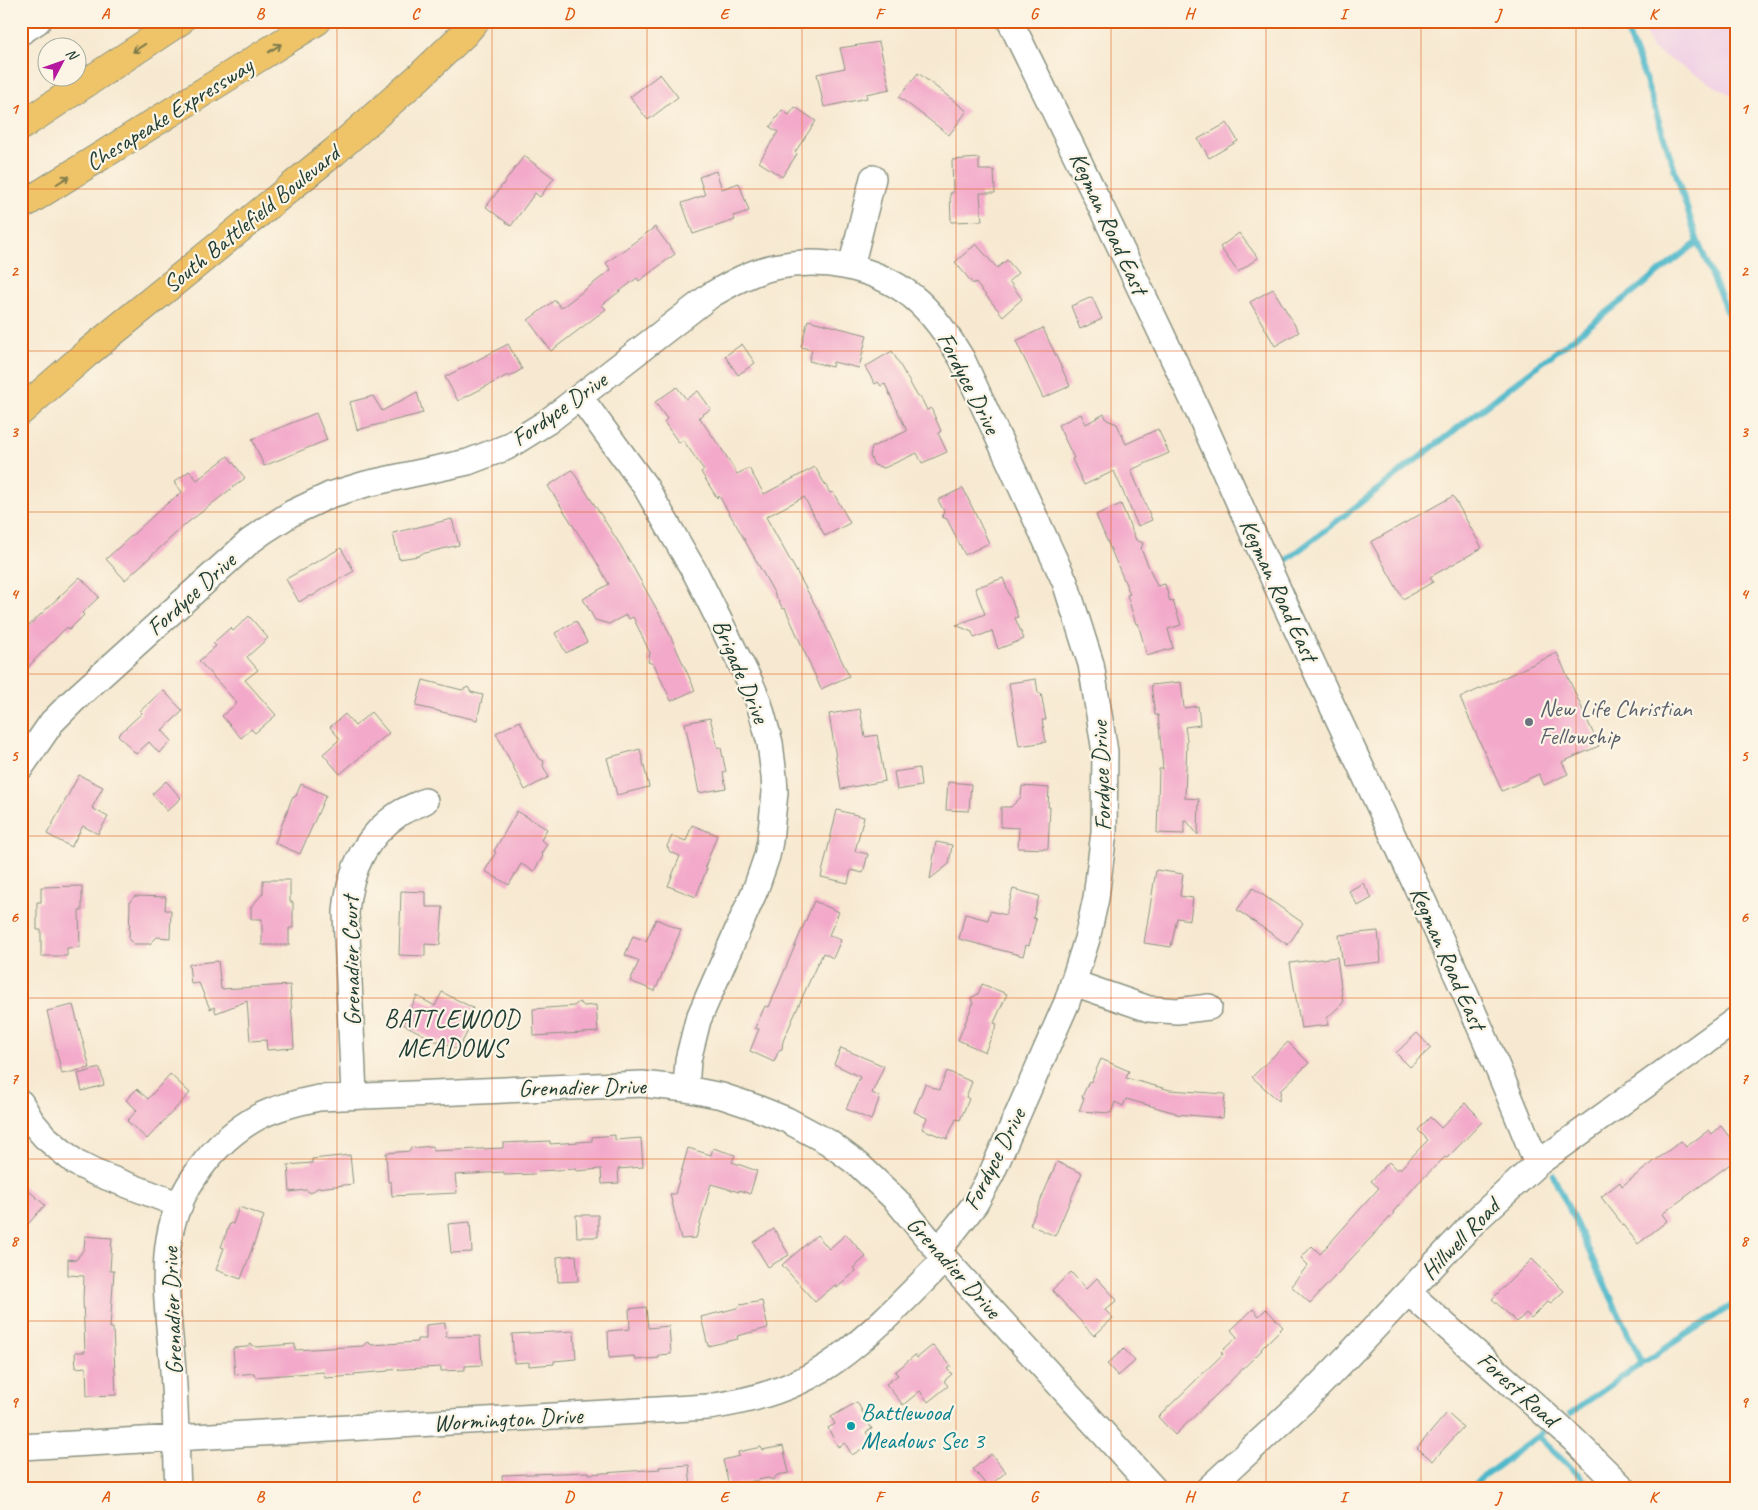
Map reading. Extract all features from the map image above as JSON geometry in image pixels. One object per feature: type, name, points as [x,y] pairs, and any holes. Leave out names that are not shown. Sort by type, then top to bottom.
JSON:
[{"type":"main road","points":[[21,126],[180,21]]},
{"type":"main road","name":"Chesapeake Expressway","points":[[21,206],[317,21]]},
{"type":"main road","name":"South Battlefield Boulevard","points":[[21,411],[86,354],[334,152],[419,77],[475,21]]},
{"type":"street","points":[[21,32],[38,21]]},
{"type":"street","name":"Kegman Road East","points":[[1010,21],[1090,182],[1198,412],[1437,932],[1502,1078],[1537,1164]]},
{"type":"street","points":[[851,267],[873,178]]},
{"type":"street","name":"Fordyce Drive","points":[[21,767],[52,722],[74,700],[249,542],[292,513],[330,495],[366,484],[468,462],[506,447],[547,422],[711,295],[736,281],[773,267],[809,262],[851,267],[889,282],[912,296],[949,336],[962,359],[1065,582],[1091,664],[1106,752],[1104,832],[1096,898],[1087,939],[1074,983],[991,1175],[976,1204],[941,1255]]},
{"type":"street","name":"Brigade Drive","points":[[580,397],[645,486],[692,565],[750,682],[759,703],[770,743],[774,792],[770,841],[756,888],[696,1027],[688,1060],[686,1088]]},
{"type":"street","name":"Grenadier Court","points":[[354,1095],[346,912],[348,890],[363,851],[374,836],[400,812],[425,801]]},
{"type":"street","points":[[1074,983],[1150,1008],[1177,1011],[1209,1007]]},
{"type":"street","name":"Hillwell Road","points":[[1208,1489],[1307,1398],[1476,1220],[1537,1164],[1737,1019]]},
{"type":"street","name":"Grenadier Drive","points":[[178,1489],[175,1438],[176,1413],[166,1272],[169,1239],[180,1205],[199,1170],[215,1151],[235,1133],[258,1117],[298,1102],[319,1098],[642,1084],[686,1088],[722,1096],[752,1106],[787,1120],[828,1142],[860,1165],[896,1200],[941,1255],[1154,1489]]},
{"type":"street","points":[[21,1103],[32,1122],[44,1136],[76,1163],[96,1173],[180,1205]]},
{"type":"street","name":"Wormington Drive","points":[[21,1447],[698,1408],[731,1404],[790,1385],[835,1361],[881,1323],[941,1255]]},
{"type":"street","name":"Forest Road","points":[[1408,1292],[1574,1440],[1624,1489]]},
{"type":"shaded area","points":[[1641,21],[1737,21],[1737,99],[1652,49]]},
{"type":"building","points":[[879,42],[890,89],[866,94],[867,98],[824,107],[817,74],[845,68],[840,48]]},
{"type":"building","points":[[918,73],[967,111],[949,135],[899,97]]},
{"type":"building","points":[[660,74],[678,97],[648,120],[630,97]]},
{"type":"building","points":[[795,107],[816,121],[795,152],[797,154],[782,177],[759,162],[778,132],[770,127],[782,110],[789,115]]},
{"type":"building","points":[[1227,123],[1238,141],[1209,158],[1198,139]]},
{"type":"building","points":[[524,156],[554,178],[540,197],[535,193],[511,226],[486,207]]},
{"type":"building","points":[[979,158],[979,170],[994,170],[995,193],[980,193],[982,221],[951,222],[950,193],[953,193],[952,160]]},
{"type":"building","points":[[716,171],[722,189],[739,183],[749,211],[733,216],[735,220],[693,234],[682,203],[705,195],[699,177]]},
{"type":"building","points":[[655,227],[675,254],[639,281],[637,278],[602,305],[606,309],[551,351],[528,320],[555,300],[561,308],[611,270],[606,263]]},
{"type":"building","points":[[1239,233],[1258,258],[1238,272],[1220,247]]},
{"type":"building","points":[[976,244],[997,268],[1007,260],[1018,273],[1009,281],[1022,299],[1003,316],[975,282],[973,284],[955,262]]},
{"type":"building","points":[[1273,289],[1299,332],[1275,346],[1250,302]]},
{"type":"building","points":[[1092,297],[1102,319],[1080,329],[1071,306]]},
{"type":"building","points":[[808,320],[867,335],[859,368],[833,362],[832,367],[809,361],[812,350],[801,347]]},
{"type":"building","points":[[1043,328],[1070,386],[1043,398],[1016,341]]},
{"type":"building","points":[[508,344],[522,369],[458,401],[445,377]]},
{"type":"building","points":[[742,344],[755,363],[738,375],[725,356]]},
{"type":"building","points":[[892,351],[918,397],[920,396],[927,410],[931,408],[941,431],[938,433],[947,452],[922,463],[917,453],[884,468],[874,465],[870,456],[872,447],[907,431],[885,384],[881,386],[878,382],[875,384],[865,367]]},
{"type":"building","points":[[677,387],[686,399],[698,391],[711,409],[699,417],[737,474],[749,468],[764,494],[815,467],[830,493],[833,492],[850,523],[825,536],[804,497],[766,517],[819,612],[849,676],[821,689],[785,608],[783,609],[719,496],[717,498],[701,472],[704,470],[683,440],[679,443],[664,422],[667,419],[655,402]]},
{"type":"building","points":[[417,392],[423,413],[357,430],[350,402],[373,396],[382,411]]},
{"type":"building","points":[[316,413],[327,440],[264,466],[252,439]]},
{"type":"building","points":[[1081,414],[1086,424],[1104,414],[1107,420],[1117,424],[1126,444],[1158,429],[1169,453],[1131,470],[1152,520],[1138,526],[1114,471],[1084,485],[1072,459],[1074,458],[1058,425]]},
{"type":"building","points":[[228,456],[245,478],[186,524],[125,580],[106,559],[182,492],[174,482],[189,471],[197,480]]},
{"type":"building","points":[[572,470],[621,546],[664,622],[695,690],[671,701],[654,664],[648,662],[650,653],[633,617],[629,619],[626,615],[609,624],[595,620],[583,599],[609,584],[584,540],[548,486]]},
{"type":"building","points":[[963,488],[989,543],[965,555],[947,519],[942,517],[944,511],[938,500]]},
{"type":"building","points":[[1453,496],[1482,548],[1430,577],[1433,582],[1403,599],[1371,542]]},
{"type":"building","points":[[1121,504],[1136,540],[1143,543],[1141,549],[1157,586],[1165,584],[1170,602],[1173,601],[1181,625],[1168,629],[1173,648],[1147,656],[1138,623],[1136,624],[1127,595],[1130,594],[1096,515]]},
{"type":"building","points":[[452,519],[459,545],[419,556],[399,559],[393,533]]},
{"type":"building","points":[[341,548],[354,571],[313,596],[309,596],[299,602],[286,579]]},
{"type":"building","points":[[80,577],[99,597],[82,613],[84,615],[69,630],[67,627],[21,675],[21,633]]},
{"type":"building","points":[[1003,578],[1018,617],[1015,618],[1024,639],[998,649],[992,631],[974,638],[972,632],[956,625],[985,614],[975,588]]},
{"type":"building","points":[[249,616],[268,638],[247,657],[258,670],[245,680],[276,715],[255,733],[251,729],[241,738],[222,716],[237,703],[199,661],[216,646],[213,643],[230,628],[233,631]]},
{"type":"building","points":[[576,621],[587,642],[566,653],[555,633]]},
{"type":"building","name":"New Life Christian Fellowship","points":[[1557,653],[1599,746],[1562,762],[1568,774],[1544,785],[1539,774],[1502,791],[1460,698]]},
{"type":"building","points":[[1036,679],[1038,693],[1041,693],[1046,720],[1042,720],[1046,742],[1019,746],[1009,683]]},
{"type":"building","points":[[423,680],[462,690],[468,687],[471,692],[483,695],[477,720],[416,706]]},
{"type":"building","points":[[1181,682],[1184,708],[1198,706],[1200,725],[1185,727],[1187,740],[1185,798],[1199,799],[1198,835],[1187,821],[1184,821],[1184,834],[1157,833],[1159,769],[1163,769],[1158,715],[1155,715],[1151,685]]},
{"type":"building","points":[[163,690],[183,711],[162,730],[172,741],[159,753],[149,742],[136,754],[118,735]]},
{"type":"building","points":[[860,709],[865,737],[877,735],[885,781],[841,789],[829,714]]},
{"type":"building","points":[[371,712],[389,733],[340,774],[323,754],[340,739],[330,727],[345,714],[355,726]]},
{"type":"building","points":[[710,718],[718,748],[721,748],[726,772],[723,773],[726,788],[699,793],[685,723]]},
{"type":"building","points":[[520,721],[538,758],[544,761],[543,766],[549,777],[525,790],[496,733]]},
{"type":"building","points":[[640,749],[649,787],[617,795],[607,758]]},
{"type":"building","points":[[919,768],[921,786],[897,790],[894,772]]},
{"type":"building","points":[[79,775],[103,787],[92,808],[108,817],[98,834],[83,826],[71,847],[47,834]]},
{"type":"building","points":[[166,781],[181,798],[167,811],[152,794]]},
{"type":"building","points":[[948,782],[971,784],[969,811],[946,810]]},
{"type":"building","points":[[301,784],[326,795],[300,854],[275,843],[292,798],[296,796]]},
{"type":"building","points":[[1022,786],[1049,788],[1048,849],[1018,848],[1019,828],[1001,827],[1001,807],[1011,807],[1021,797]]},
{"type":"building","points":[[837,810],[864,817],[855,851],[868,854],[863,873],[851,870],[848,883],[821,877]]},
{"type":"building","points":[[517,811],[547,829],[541,840],[547,844],[541,854],[543,856],[534,871],[521,864],[509,885],[485,871]]},
{"type":"building","points":[[692,825],[717,835],[696,897],[668,886],[680,856],[670,852],[667,846],[672,836],[686,841]]},
{"type":"building","points":[[936,842],[952,845],[949,864],[930,879]]},
{"type":"building","points":[[1156,870],[1183,874],[1180,896],[1193,898],[1190,920],[1177,918],[1171,947],[1144,943]]},
{"type":"building","points":[[263,880],[290,880],[290,902],[293,902],[293,928],[289,928],[289,945],[262,945],[262,919],[251,919],[251,907],[263,893]]},
{"type":"building","points":[[1363,883],[1372,898],[1358,906],[1349,891]]},
{"type":"building","points":[[82,886],[82,911],[79,911],[80,947],[67,948],[67,956],[41,956],[41,930],[37,930],[37,902],[41,902],[41,887]]},
{"type":"building","points":[[1253,888],[1303,923],[1288,945],[1237,910]]},
{"type":"building","points":[[1013,889],[1039,896],[1033,918],[1036,919],[1029,946],[1026,945],[1023,956],[959,939],[965,914],[988,920],[990,911],[1006,915]]},
{"type":"building","points":[[401,891],[426,892],[426,907],[443,907],[440,945],[425,944],[425,956],[399,955]]},
{"type":"building","points":[[135,896],[166,897],[165,910],[171,910],[170,938],[157,937],[150,944],[134,944],[129,940],[130,901]]},
{"type":"building","points":[[814,901],[839,912],[829,935],[841,940],[833,958],[823,953],[818,962],[783,1041],[782,1049],[779,1050],[774,1062],[750,1051],[759,1029],[755,1028],[765,1006],[769,1007]]},
{"type":"building","points":[[656,919],[681,930],[655,991],[630,981],[639,961],[625,955],[633,936],[646,941]]},
{"type":"building","points":[[1378,931],[1381,962],[1343,966],[1339,935]]},
{"type":"building","points":[[1337,957],[1343,1003],[1327,1018],[1328,1025],[1301,1028],[1290,963]]},
{"type":"building","points":[[218,961],[221,989],[290,985],[294,1048],[267,1050],[266,1040],[250,1041],[247,1001],[216,1013],[214,1007],[210,1009],[199,983],[191,984],[189,964]]},
{"type":"building","points":[[982,984],[1007,994],[994,1023],[997,1024],[985,1052],[958,1040],[973,1004],[971,998],[978,994]]},
{"type":"building","points":[[442,992],[473,1008],[465,1022],[471,1025],[458,1050],[403,1024],[417,996],[435,1006]]},
{"type":"building","points":[[579,1002],[584,1006],[596,1005],[598,1032],[534,1036],[533,1009],[574,1006]]},
{"type":"building","points":[[73,1005],[90,1068],[62,1074],[47,1011]]},
{"type":"building","points":[[1417,1033],[1431,1048],[1410,1067],[1396,1053]]},
{"type":"building","points":[[1288,1042],[1309,1063],[1281,1090],[1279,1101],[1252,1077]]},
{"type":"building","points":[[841,1048],[884,1066],[872,1093],[880,1097],[871,1120],[846,1109],[860,1077],[834,1064]]},
{"type":"building","points":[[1101,1059],[1129,1071],[1126,1078],[1170,1090],[1225,1094],[1223,1118],[1176,1114],[1126,1099],[1123,1106],[1115,1102],[1111,1113],[1079,1111],[1084,1098],[1082,1097]]},
{"type":"building","points":[[100,1068],[104,1085],[82,1091],[78,1074]]},
{"type":"building","points":[[947,1071],[972,1082],[966,1097],[969,1099],[960,1120],[956,1119],[947,1139],[922,1129],[927,1118],[914,1112],[925,1084],[939,1090]]},
{"type":"building","points":[[170,1074],[190,1093],[147,1139],[127,1121],[137,1110],[126,1100],[137,1089],[148,1099]]},
{"type":"building","points":[[1465,1103],[1483,1121],[1447,1158],[1445,1157],[1417,1184],[1394,1213],[1310,1303],[1291,1286],[1308,1265],[1301,1258],[1312,1246],[1320,1254],[1379,1188],[1371,1181],[1389,1162],[1397,1170],[1400,1169],[1428,1140],[1418,1130],[1430,1117],[1441,1128]]},
{"type":"building","points":[[1721,1126],[1737,1147],[1737,1159],[1662,1214],[1667,1221],[1638,1244],[1601,1197],[1620,1182],[1622,1186],[1681,1141],[1686,1147],[1709,1130],[1712,1134]]},
{"type":"building","points":[[615,1135],[615,1140],[641,1138],[643,1167],[618,1169],[619,1183],[602,1184],[601,1169],[538,1171],[535,1174],[504,1175],[504,1172],[455,1175],[457,1193],[392,1196],[391,1182],[388,1182],[386,1153],[410,1151],[410,1148],[433,1146],[433,1151],[503,1148],[503,1143],[550,1141],[550,1144],[592,1141],[592,1137]]},
{"type":"building","points":[[688,1148],[711,1155],[713,1148],[735,1155],[732,1162],[757,1171],[750,1194],[711,1184],[696,1238],[681,1239],[670,1194],[675,1194]]},
{"type":"building","points":[[350,1155],[353,1184],[317,1188],[311,1193],[306,1190],[290,1192],[288,1165],[312,1163],[312,1159]]},
{"type":"building","points":[[1057,1162],[1082,1173],[1055,1236],[1030,1225]]},
{"type":"building","points":[[21,1184],[45,1205],[21,1232]]},
{"type":"building","points":[[239,1207],[264,1216],[241,1279],[216,1270],[224,1248],[221,1247],[230,1223],[233,1224]]},
{"type":"building","points":[[576,1215],[598,1215],[598,1237],[577,1237]]},
{"type":"building","points":[[470,1222],[472,1252],[451,1253],[448,1224]]},
{"type":"building","points":[[774,1229],[789,1255],[768,1267],[753,1242]]},
{"type":"building","points":[[846,1234],[866,1257],[853,1268],[856,1271],[837,1288],[835,1285],[815,1302],[782,1265],[817,1235],[829,1249]]},
{"type":"building","points":[[85,1236],[112,1238],[110,1271],[114,1271],[110,1328],[113,1328],[116,1395],[87,1396],[86,1367],[76,1368],[75,1352],[85,1352],[84,1276],[68,1275],[68,1259],[76,1260],[84,1249]]},
{"type":"building","points":[[576,1255],[578,1281],[558,1282],[557,1257]]},
{"type":"building","points":[[1532,1259],[1564,1291],[1551,1303],[1548,1301],[1531,1318],[1526,1313],[1517,1322],[1492,1299]]},
{"type":"building","points":[[1071,1272],[1086,1289],[1097,1278],[1117,1300],[1105,1310],[1113,1318],[1094,1336],[1052,1290]]},
{"type":"building","points":[[762,1301],[768,1328],[737,1336],[738,1339],[708,1346],[701,1317],[737,1308],[740,1305]]},
{"type":"building","points":[[646,1307],[648,1328],[669,1326],[671,1354],[659,1355],[659,1358],[635,1360],[634,1356],[609,1358],[608,1331],[630,1329],[629,1309]]},
{"type":"building","points":[[1253,1309],[1259,1316],[1266,1309],[1283,1327],[1175,1435],[1158,1417],[1223,1354],[1221,1352],[1237,1337],[1231,1330]]},
{"type":"building","points":[[445,1323],[446,1337],[480,1336],[482,1365],[465,1366],[465,1370],[441,1371],[441,1367],[388,1370],[354,1374],[354,1376],[325,1378],[324,1372],[255,1377],[254,1373],[235,1375],[233,1348],[247,1347],[251,1344],[256,1347],[295,1344],[295,1350],[363,1346],[367,1342],[372,1345],[417,1342],[417,1339],[426,1339],[426,1325]]},
{"type":"building","points":[[574,1331],[576,1359],[554,1361],[554,1364],[529,1366],[529,1362],[514,1363],[512,1334]]},
{"type":"building","points":[[933,1345],[951,1366],[947,1369],[952,1374],[944,1381],[948,1386],[928,1402],[920,1391],[903,1405],[886,1384],[898,1375],[895,1372],[915,1355],[917,1358]]},
{"type":"building","points":[[1124,1349],[1135,1361],[1118,1376],[1107,1364]]},
{"type":"building","name":"Battlewood Meadows Sec 3","points":[[857,1402],[872,1429],[866,1432],[872,1443],[852,1455],[845,1443],[838,1447],[828,1428],[835,1424],[831,1417]]},
{"type":"building","points":[[1447,1413],[1463,1427],[1433,1461],[1417,1448]]},
{"type":"building","points":[[783,1446],[789,1473],[777,1475],[773,1480],[768,1478],[729,1486],[723,1460],[739,1456],[738,1452],[761,1447],[762,1450]]},
{"type":"building","points":[[991,1454],[1006,1472],[988,1487],[973,1469]]},
{"type":"building","points":[[689,1465],[691,1489],[503,1489],[502,1475],[589,1472],[589,1474]]},
{"type":"waterway","points":[[1623,21],[1642,69],[1698,242],[1737,335]]},
{"type":"waterway","points":[[1284,562],[1698,242]]},
{"type":"waterway","points":[[1553,1175],[1642,1363]]},
{"type":"waterway","points":[[1571,1413],[1642,1363],[1737,1302]]},
{"type":"waterway","points":[[1730,1307],[1737,1312]]},
{"type":"waterway","points":[[1467,1489],[1542,1433]]},
{"type":"waterway","points":[[1538,1436],[1592,1489]]},
{"type":"place","name":"New Life Christian Fellowship","points":[[1529,722]]},
{"type":"place","name":"Battlewood Meadows Sec 3","points":[[851,1426]]},
{"type":"district","name":"BATTLEWOOD MEADOWS","points":[[452,1032]]}]
